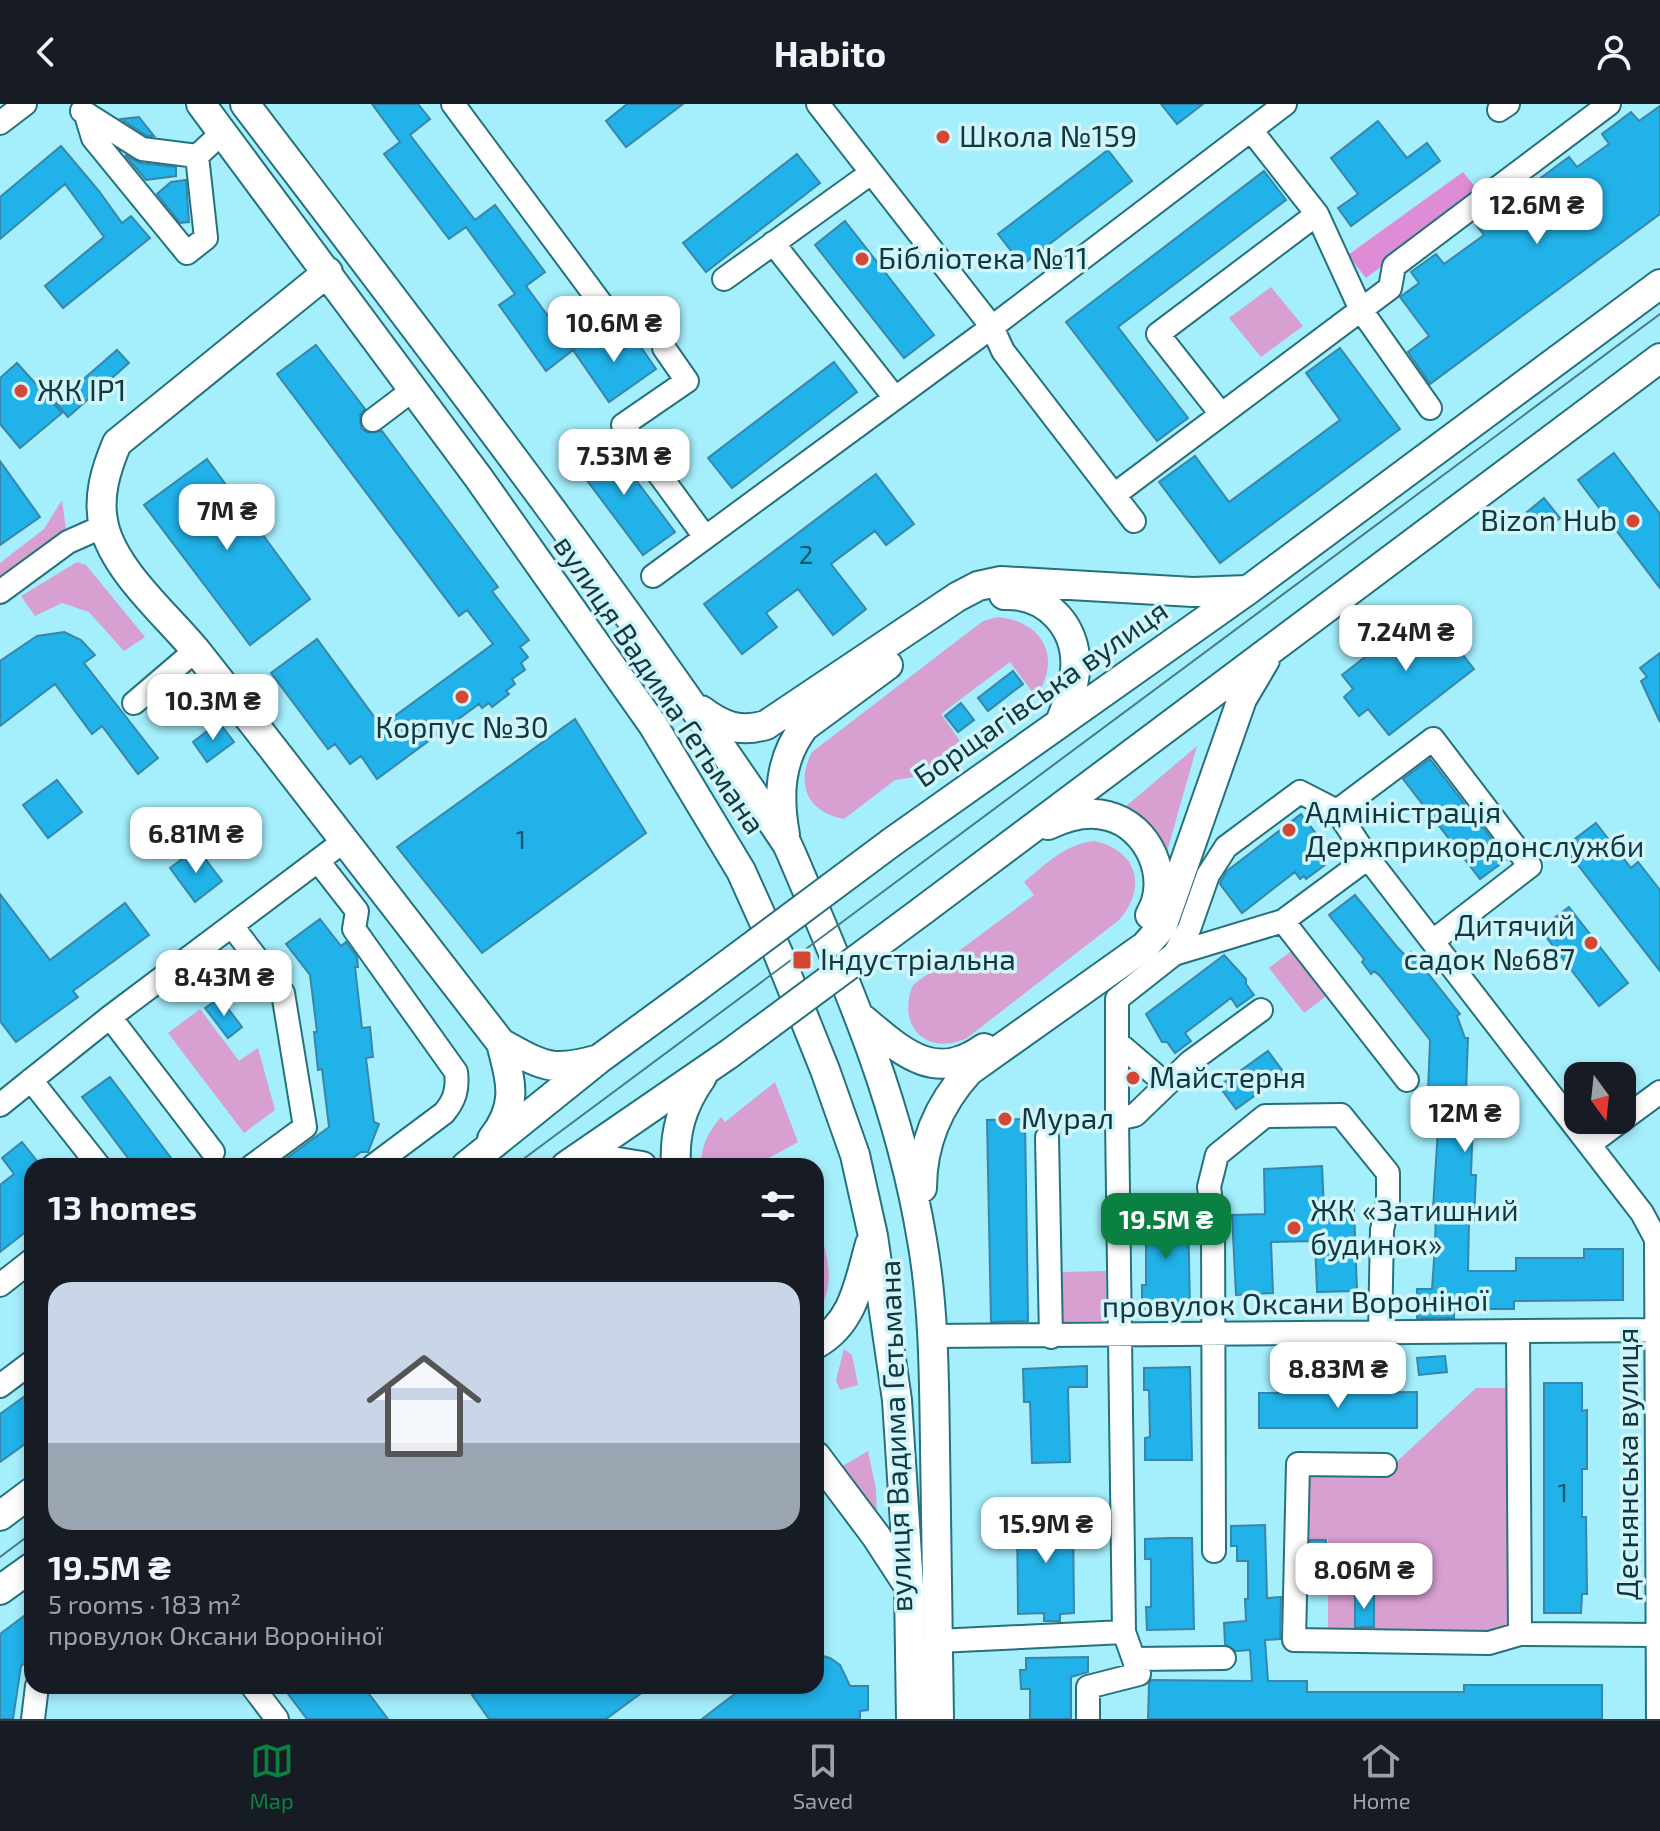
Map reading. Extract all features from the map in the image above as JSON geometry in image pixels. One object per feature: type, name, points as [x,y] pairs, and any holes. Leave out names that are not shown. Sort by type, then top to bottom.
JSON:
[{"type":"main road","name":"вулиця Вадима Гетьмана","points":[[201,104],[414,389],[653,725],[741,871],[778,953],[855,1155],[873,1236],[897,1400],[909,1586],[911,1719]]},
{"type":"main road","name":"вулиця Вадима Гетьмана","points":[[245,104],[442,362],[693,703],[787,844],[881,1073],[904,1155],[923,1241],[933,1336],[939,1719]]},
{"type":"main road","points":[[328,272],[117,443],[104,475],[104,526],[127,570],[196,650],[501,1043],[543,1066],[571,1067],[599,1059]]},
{"type":"main road","name":"Борщагівська вулиця","points":[[476,1158],[599,1059],[892,842],[1248,590],[1660,284]]},
{"type":"main road","points":[[578,1158],[717,1063],[1660,358]]},
{"type":"main road","points":[[693,703],[718,723],[753,729],[766,725],[957,597],[978,586],[1001,581],[1193,592],[1248,590]]},
{"type":"main road","points":[[787,844],[780,784],[794,740],[804,727],[966,609],[986,598],[1008,594],[1031,598],[1051,609],[1067,627],[1076,652],[1075,674],[1061,720]]},
{"type":"main road","points":[[923,1241],[924,1152],[948,1094],[969,1071],[1145,946],[1162,927],[1242,699],[1270,649]]},
{"type":"main road","points":[[861,1018],[912,1058],[939,1064],[972,1056],[1142,929],[1154,909],[1159,887],[1156,864],[1146,843],[1130,826],[1109,816],[1086,813],[1063,818],[1015,841]]},
{"type":"main road","points":[[475,1158],[505,1122],[513,1090],[501,1043]]},
{"type":"main road","points":[[676,1158],[679,1123],[688,1096],[717,1063]]},
{"type":"main road","points":[[824,1339],[847,1317],[873,1236]]},
{"type":"main road","points":[[824,1467],[909,1586]]},
{"type":"main road","points":[[0,1516],[24,1498]]},
{"type":"main road","points":[[0,1590],[24,1573]]},
{"type":"street","points":[[0,123],[25,104]]},
{"type":"street","points":[[453,104],[603,306]]},
{"type":"street","points":[[818,104],[992,327],[1003,351],[1134,521]]},
{"type":"street","points":[[653,576],[992,327],[1285,104]]},
{"type":"street","points":[[1114,495],[1390,288],[1394,266],[1609,104]]},
{"type":"street","points":[[81,110],[142,149],[197,156],[223,132]]},
{"type":"street","points":[[81,110],[93,138],[187,253],[206,238],[197,156]]},
{"type":"street","points":[[1251,130],[1317,214],[1361,310],[1430,408]]},
{"type":"street","points":[[724,279],[871,173]]},
{"type":"street","points":[[1221,414],[1158,334],[1317,214]]},
{"type":"street","points":[[773,243],[895,398]]},
{"type":"street","points":[[664,348],[687,381],[623,425],[705,537]]},
{"type":"street","points":[[373,420],[414,389]]},
{"type":"street","points":[[0,592],[68,542],[104,526]]},
{"type":"street","points":[[134,703],[196,650]]},
{"type":"street","points":[[1088,1719],[1088,1687],[1139,1674],[1124,1632],[1117,999],[1174,954],[1189,929],[1208,875],[1226,847],[1300,792],[1337,811],[1433,739],[1530,866],[1433,941]]},
{"type":"street","name":"Деснянська вулиця","points":[[1337,811],[1368,858],[1642,1213],[1656,1239],[1658,1719]]},
{"type":"street","points":[[0,1105],[110,1017],[344,841]]},
{"type":"street","points":[[1174,954],[1283,921],[1368,858]]},
{"type":"street","points":[[318,861],[357,911],[354,929],[456,1072],[456,1094],[444,1113],[384,1158]]},
{"type":"street","points":[[1283,921],[1407,1080]]},
{"type":"street","points":[[232,926],[283,993],[305,1127],[263,1158]]},
{"type":"street","points":[[1117,1119],[1135,1115],[1190,1062],[1261,1010]]},
{"type":"street","points":[[110,1017],[213,1152]]},
{"type":"street","points":[[1117,1042],[1166,1084]]},
{"type":"street","points":[[31,1080],[93,1158]]},
{"type":"street","points":[[1636,1110],[1660,1092]]},
{"type":"street","points":[[1214,1551],[1213,1217],[1209,1187],[1217,1155],[1265,1116],[1341,1115],[1388,1173],[1388,1201],[1382,1230],[1380,1333]]},
{"type":"street","points":[[1590,1144],[1603,1134]]},
{"type":"street","points":[[1047,1137],[1051,1337]]},
{"type":"street","points":[[0,1285],[24,1266]]},
{"type":"street","name":"провулок Оксани Вороніної","points":[[933,1336],[1518,1332],[1658,1322]]},
{"type":"street","points":[[1518,1332],[1520,1634]]},
{"type":"street","points":[[0,1386],[24,1368]]},
{"type":"street","points":[[1385,1465],[1298,1464],[1294,1640],[1489,1643],[1520,1634],[1658,1635]]},
{"type":"street","points":[[938,1641],[1124,1632]]},
{"type":"street","points":[[1134,1659],[1224,1658]]},
{"type":"street","points":[[33,1719],[36,1694]]},
{"type":"street","points":[[258,1694],[277,1719]]},
{"type":"shaded area","points":[[1463,172],[1480,193],[1366,278],[1348,255]]},
{"type":"shaded area","points":[[1271,287],[1303,326],[1261,357],[1229,318]]},
{"type":"shaded area","points":[[62,500],[66,530],[0,582],[0,563],[44,529]]},
{"type":"shaded area","points":[[77,562],[86,565],[145,637],[124,651],[89,612],[62,603],[35,616],[21,596]]},
{"type":"shaded area","points":[[998,617],[1027,626],[1044,644],[1048,669],[1036,697],[1010,662],[941,714],[960,741],[915,777],[895,780],[844,819],[821,810],[808,795],[805,786],[807,764],[812,752],[983,621]]},
{"type":"shaded area","points":[[1197,746],[1166,855],[1152,826],[1125,807]]},
{"type":"shaded area","points":[[1094,841],[1120,852],[1134,872],[1133,895],[1119,920],[967,1038],[939,1044],[919,1034],[912,1025],[909,1013],[913,985],[1034,895],[1024,882],[1048,862],[1074,846]]},
{"type":"shaded area","points":[[1294,949],[1329,994],[1304,1013],[1269,968]]},
{"type":"shaded area","points":[[200,1009],[239,1061],[258,1048],[275,1110],[244,1133],[168,1033]]},
{"type":"shaded area","points":[[775,1082],[798,1142],[769,1158],[702,1158],[712,1128],[721,1117],[725,1122]]},
{"type":"shaded area","points":[[824,1245],[828,1265],[828,1289],[824,1299]]},
{"type":"shaded area","points":[[1106,1271],[1106,1321],[1062,1322],[1062,1272]]},
{"type":"shaded area","points":[[844,1349],[852,1355],[858,1385],[840,1390],[836,1380]]},
{"type":"shaded area","points":[[1476,1388],[1512,1388],[1513,1634],[1328,1639],[1328,1539],[1308,1539],[1306,1469],[1390,1468]]},
{"type":"shaded area","points":[[868,1451],[876,1489],[877,1518],[841,1467]]},
{"type":"building","points":[[372,104],[418,104],[430,119],[410,135],[475,220],[495,205],[545,272],[526,286],[573,350],[546,371],[499,305],[515,294],[466,227],[449,239],[384,154],[400,142]]},
{"type":"building","points":[[627,104],[683,104],[626,147],[606,121]]},
{"type":"building","points":[[1161,104],[1203,104],[1177,124]]},
{"type":"building","points":[[1660,106],[1660,214],[1430,384],[1408,352],[1429,336],[1400,297],[1419,283],[1411,272],[1436,254],[1444,264],[1484,235],[1476,225],[1503,205],[1512,216],[1546,190],[1538,180],[1569,157],[1577,167],[1609,144],[1602,134],[1631,112],[1639,121]]},
{"type":"building","points":[[139,117],[154,136],[147,136],[121,119]]},
{"type":"building","points":[[1378,121],[1407,158],[1427,143],[1440,161],[1351,226],[1338,208],[1358,194],[1331,158]]},
{"type":"building","points":[[61,146],[122,223],[131,216],[150,238],[63,308],[45,286],[104,237],[65,184],[0,239],[0,197]]},
{"type":"building","points":[[1108,150],[1132,181],[1022,265],[998,234]]},
{"type":"building","points":[[797,154],[820,183],[706,272],[683,243]]},
{"type":"building","points":[[125,155],[140,163],[176,167],[176,176],[146,180]]},
{"type":"building","points":[[1264,171],[1286,200],[1118,327],[1188,418],[1157,441],[1066,322]]},
{"type":"building","points":[[186,180],[189,222],[180,223],[157,194],[171,182]]},
{"type":"building","points":[[845,221],[934,335],[904,358],[815,245]]},
{"type":"building","points":[[604,328],[621,351],[636,340],[656,369],[609,402],[573,350]]},
{"type":"building","points":[[316,345],[365,409],[360,415],[361,428],[368,433],[382,431],[498,587],[492,591],[529,640],[520,647],[528,657],[521,663],[525,670],[512,679],[515,684],[506,691],[509,694],[492,707],[489,703],[482,708],[479,704],[377,779],[361,756],[350,764],[335,744],[328,749],[271,673],[317,639],[381,726],[493,644],[467,610],[459,616],[277,374]]},
{"type":"building","points":[[1340,348],[1400,429],[1220,563],[1159,482],[1195,456],[1229,502],[1340,420],[1306,373]]},
{"type":"building","points":[[117,350],[129,363],[68,417],[56,403]]},
{"type":"building","points":[[834,362],[857,392],[732,488],[708,458]]},
{"type":"building","name":"ЖК IP1","points":[[17,363],[62,413],[20,448],[0,424],[0,378]]},
{"type":"building","points":[[605,439],[675,532],[643,555],[573,462]]},
{"type":"building","name":"Bizon Hub","points":[[1614,453],[1660,514],[1660,588],[1578,480]]},
{"type":"building","points":[[207,459],[310,599],[250,645],[144,505]]},
{"type":"building","points":[[0,461],[40,517],[0,545]]},
{"type":"building","points":[[876,474],[914,524],[886,545],[875,531],[831,564],[866,609],[833,635],[798,589],[766,613],[777,627],[742,654],[704,604]]},
{"type":"building","points":[[1544,498],[1560,518],[1543,532],[1527,512]]},
{"type":"building","points":[[1427,609],[1474,669],[1389,735],[1368,709],[1359,716],[1344,697],[1353,689],[1342,675]]},
{"type":"building","points":[[64,632],[81,640],[95,655],[84,663],[158,758],[138,774],[102,726],[92,734],[55,684],[0,726],[0,661],[37,636]]},
{"type":"building","points":[[1660,653],[1660,722],[1641,681],[1647,677],[1640,668]]},
{"type":"building","points":[[1013,671],[1023,684],[988,711],[978,698]]},
{"type":"building","points":[[961,703],[974,720],[958,732],[945,716]]},
{"type":"building","points":[[575,719],[646,833],[482,953],[397,847]]},
{"type":"building","points":[[219,722],[234,742],[207,762],[193,742]]},
{"type":"building","points":[[1430,759],[1507,859],[1480,879],[1403,779]]},
{"type":"building","points":[[57,780],[82,812],[48,838],[23,805]]},
{"type":"building","points":[[1301,814],[1332,854],[1322,862],[1325,865],[1306,879],[1304,876],[1300,879],[1295,872],[1242,913],[1220,884],[1221,881],[1227,871]]},
{"type":"building","points":[[1596,823],[1631,868],[1638,862],[1660,890],[1660,971],[1564,847]]},
{"type":"building","points":[[197,848],[222,881],[195,902],[170,868]]},
{"type":"building","points":[[0,894],[50,960],[125,903],[149,935],[73,991],[78,997],[16,1042],[0,1021]]},
{"type":"building","points":[[1355,895],[1397,947],[1406,956],[1411,952],[1460,1014],[1457,1016],[1465,1038],[1468,1038],[1465,1118],[1473,1118],[1471,1175],[1476,1175],[1474,1221],[1469,1221],[1468,1271],[1516,1271],[1516,1258],[1584,1258],[1584,1249],[1623,1249],[1623,1300],[1514,1301],[1514,1309],[1454,1309],[1454,1318],[1417,1318],[1417,1289],[1432,1289],[1435,1246],[1436,1208],[1433,1208],[1438,1129],[1436,1118],[1427,1118],[1430,1040],[1380,976],[1374,971],[1371,974],[1362,962],[1364,959],[1329,915]]},
{"type":"building","points":[[1569,907],[1628,983],[1599,1006],[1540,929]]},
{"type":"building","points":[[320,919],[341,946],[346,942],[357,957],[358,967],[355,967],[362,1028],[370,1027],[373,1057],[366,1058],[374,1122],[379,1124],[368,1152],[361,1152],[353,1158],[287,1158],[329,1127],[322,1069],[318,1070],[310,975],[286,944]]},
{"type":"building","points":[[1224,955],[1246,979],[1254,995],[1237,1007],[1231,998],[1185,1033],[1191,1041],[1175,1053],[1167,1042],[1162,1042],[1146,1014]]},
{"type":"building","points":[[220,998],[242,1027],[228,1038],[205,1008]]},
{"type":"building","points":[[1268,1051],[1285,1074],[1236,1109],[1219,1086]]},
{"type":"building","points":[[110,1077],[171,1158],[128,1158],[82,1097]]},
{"type":"building","points":[[1025,1119],[1028,1321],[991,1322],[987,1120]]},
{"type":"building","points":[[22,1142],[35,1158],[24,1158],[24,1233],[0,1252],[0,1185],[14,1174],[2,1158]]},
{"type":"building","name":"ЖК «Затишний будинок»","points":[[1322,1166],[1324,1209],[1354,1208],[1357,1291],[1317,1292],[1315,1241],[1271,1242],[1273,1293],[1236,1295],[1232,1215],[1265,1214],[1264,1169]]},
{"type":"building","points":[[1141,1214],[1188,1214],[1190,1307],[1142,1309],[1142,1285],[1146,1285],[1146,1238],[1141,1237]]},
{"type":"building","points":[[1445,1356],[1447,1372],[1419,1375],[1417,1358]]},
{"type":"building","points":[[1087,1366],[1087,1387],[1069,1387],[1068,1390],[1070,1462],[1032,1463],[1030,1402],[1024,1402],[1023,1369]]},
{"type":"building","points":[[1190,1367],[1192,1460],[1145,1460],[1145,1438],[1150,1437],[1149,1390],[1144,1390],[1144,1368]]},
{"type":"building","points":[[1544,1383],[1582,1383],[1582,1411],[1587,1410],[1587,1469],[1582,1469],[1582,1517],[1586,1517],[1587,1594],[1582,1594],[1581,1613],[1544,1613]]},
{"type":"building","points":[[1417,1392],[1417,1428],[1259,1428],[1259,1393]]},
{"type":"building","points":[[24,1397],[24,1445],[0,1462],[0,1414]]},
{"type":"building","points":[[1017,1514],[1073,1514],[1074,1613],[1060,1614],[1060,1621],[1044,1621],[1044,1613],[1018,1614]]},
{"type":"building","points":[[1265,1525],[1267,1598],[1281,1597],[1280,1639],[1265,1640],[1268,1681],[1307,1681],[1307,1692],[1464,1692],[1464,1685],[1602,1685],[1602,1719],[1148,1719],[1151,1680],[1252,1681],[1250,1650],[1236,1651],[1225,1644],[1224,1623],[1246,1621],[1245,1599],[1248,1599],[1248,1561],[1237,1561],[1237,1546],[1231,1546],[1231,1526]]},
{"type":"building","points":[[1192,1538],[1194,1629],[1147,1630],[1146,1607],[1151,1607],[1151,1559],[1145,1559],[1145,1539]]},
{"type":"building","points":[[1310,1540],[1326,1540],[1327,1571],[1310,1572]]},
{"type":"building","points":[[1355,1595],[1374,1595],[1374,1627],[1355,1627]]},
{"type":"building","points":[[24,1616],[24,1664],[21,1666],[13,1719],[0,1719],[0,1634]]},
{"type":"building","points":[[824,1656],[840,1665],[850,1686],[868,1686],[868,1710],[860,1711],[860,1719],[702,1719],[735,1694],[824,1694]]},
{"type":"building","points":[[1088,1657],[1088,1672],[1071,1677],[1071,1719],[1030,1719],[1030,1689],[1021,1689],[1020,1670],[1026,1670],[1026,1658]]},
{"type":"building","points":[[288,1694],[369,1694],[388,1719],[307,1719]]},
{"type":"building","points":[[640,1694],[606,1719],[489,1719],[472,1695]]},
{"type":"tram line","points":[[525,1158],[1660,314]]},
{"type":"tram line","points":[[0,1557],[24,1539]]},
{"type":"place","name":"Школа №159","points":[[943,137]]},
{"type":"place","name":"Бібліотека №11","points":[[862,259]]},
{"type":"place","name":"ЖК IP1","points":[[21,391]]},
{"type":"place","name":"Bizon Hub","points":[[1633,521]]},
{"type":"place","name":"Корпус №30","points":[[462,697]]},
{"type":"place","name":"Адміністрація Держприкордонслужби","points":[[1289,830]]},
{"type":"place","name":"Дитячий садок №687","points":[[1591,943]]},
{"type":"place","name":"Індустріальна","points":[[802,960]]},
{"type":"place","name":"Майстерня","points":[[1133,1078]]},
{"type":"place","name":"Мурал","points":[[1005,1119]]},
{"type":"place","name":"ЖК «Затишний будинок»","points":[[1294,1228]]}]
